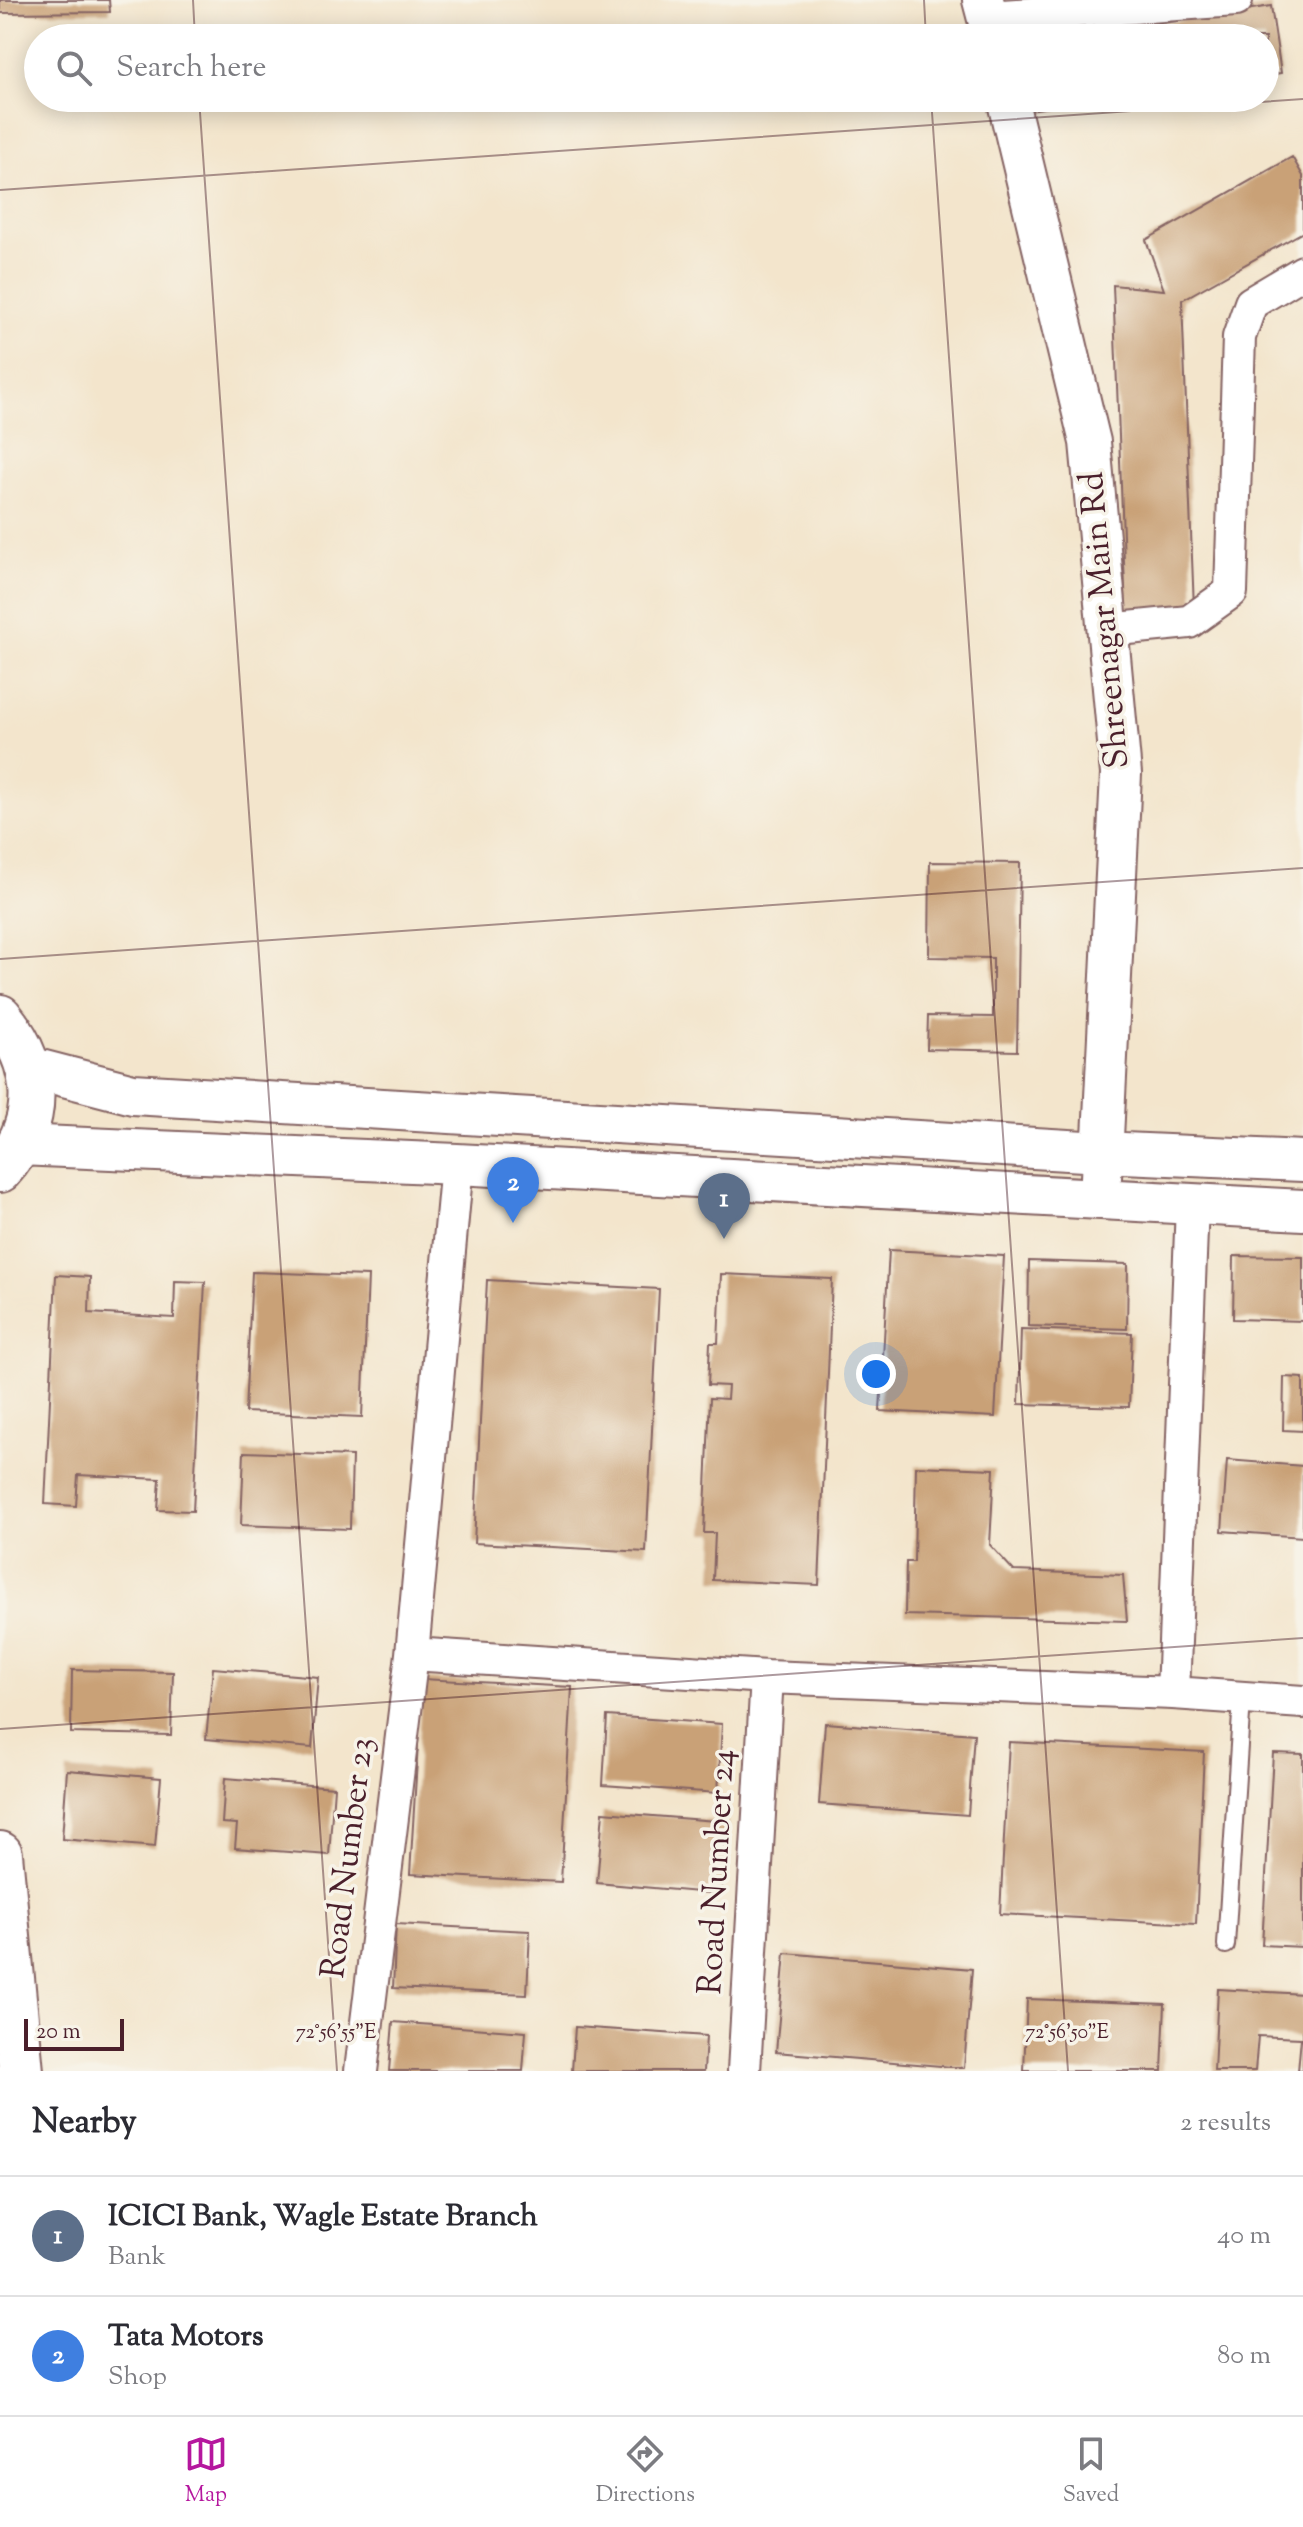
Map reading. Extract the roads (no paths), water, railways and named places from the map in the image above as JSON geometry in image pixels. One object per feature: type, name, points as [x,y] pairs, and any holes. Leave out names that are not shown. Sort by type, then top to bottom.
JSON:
[{"type":"main road","points":[[0,1017],[17,1038],[29,1067],[32,1094],[29,1120],[9,1158]]},
{"type":"main road","points":[[0,1854],[21,2071]]},
{"type":"street","points":[[988,18],[1236,0]]},
{"type":"street","name":"Shreenagar Main Rd","points":[[1010,112],[1090,442],[1121,774],[1101,1200]]},
{"type":"street","points":[[1108,630],[1189,622],[1231,592],[1239,337],[1251,303],[1303,272]]},
{"type":"street","points":[[29,1067],[133,1094],[1101,1152],[1303,1161]]},
{"type":"street","points":[[9,1158],[457,1164],[1303,1210]]},
{"type":"street","name":"Road Number 23","points":[[361,2071],[412,1654],[457,1164]]},
{"type":"street","points":[[1173,1693],[1192,1205]]},
{"type":"street","points":[[412,1654],[767,1677],[1173,1693],[1303,1702]]},
{"type":"street","name":"Road Number 24","points":[[744,2071],[767,1677]]},
{"type":"lane","points":[[1226,1945],[1242,1699]]},
{"type":"place","name":"Tata Motors","points":[[513,1223]]},
{"type":"place","name":"ICICI Bank, Wagle Estate Branch","points":[[724,1239]]}]
